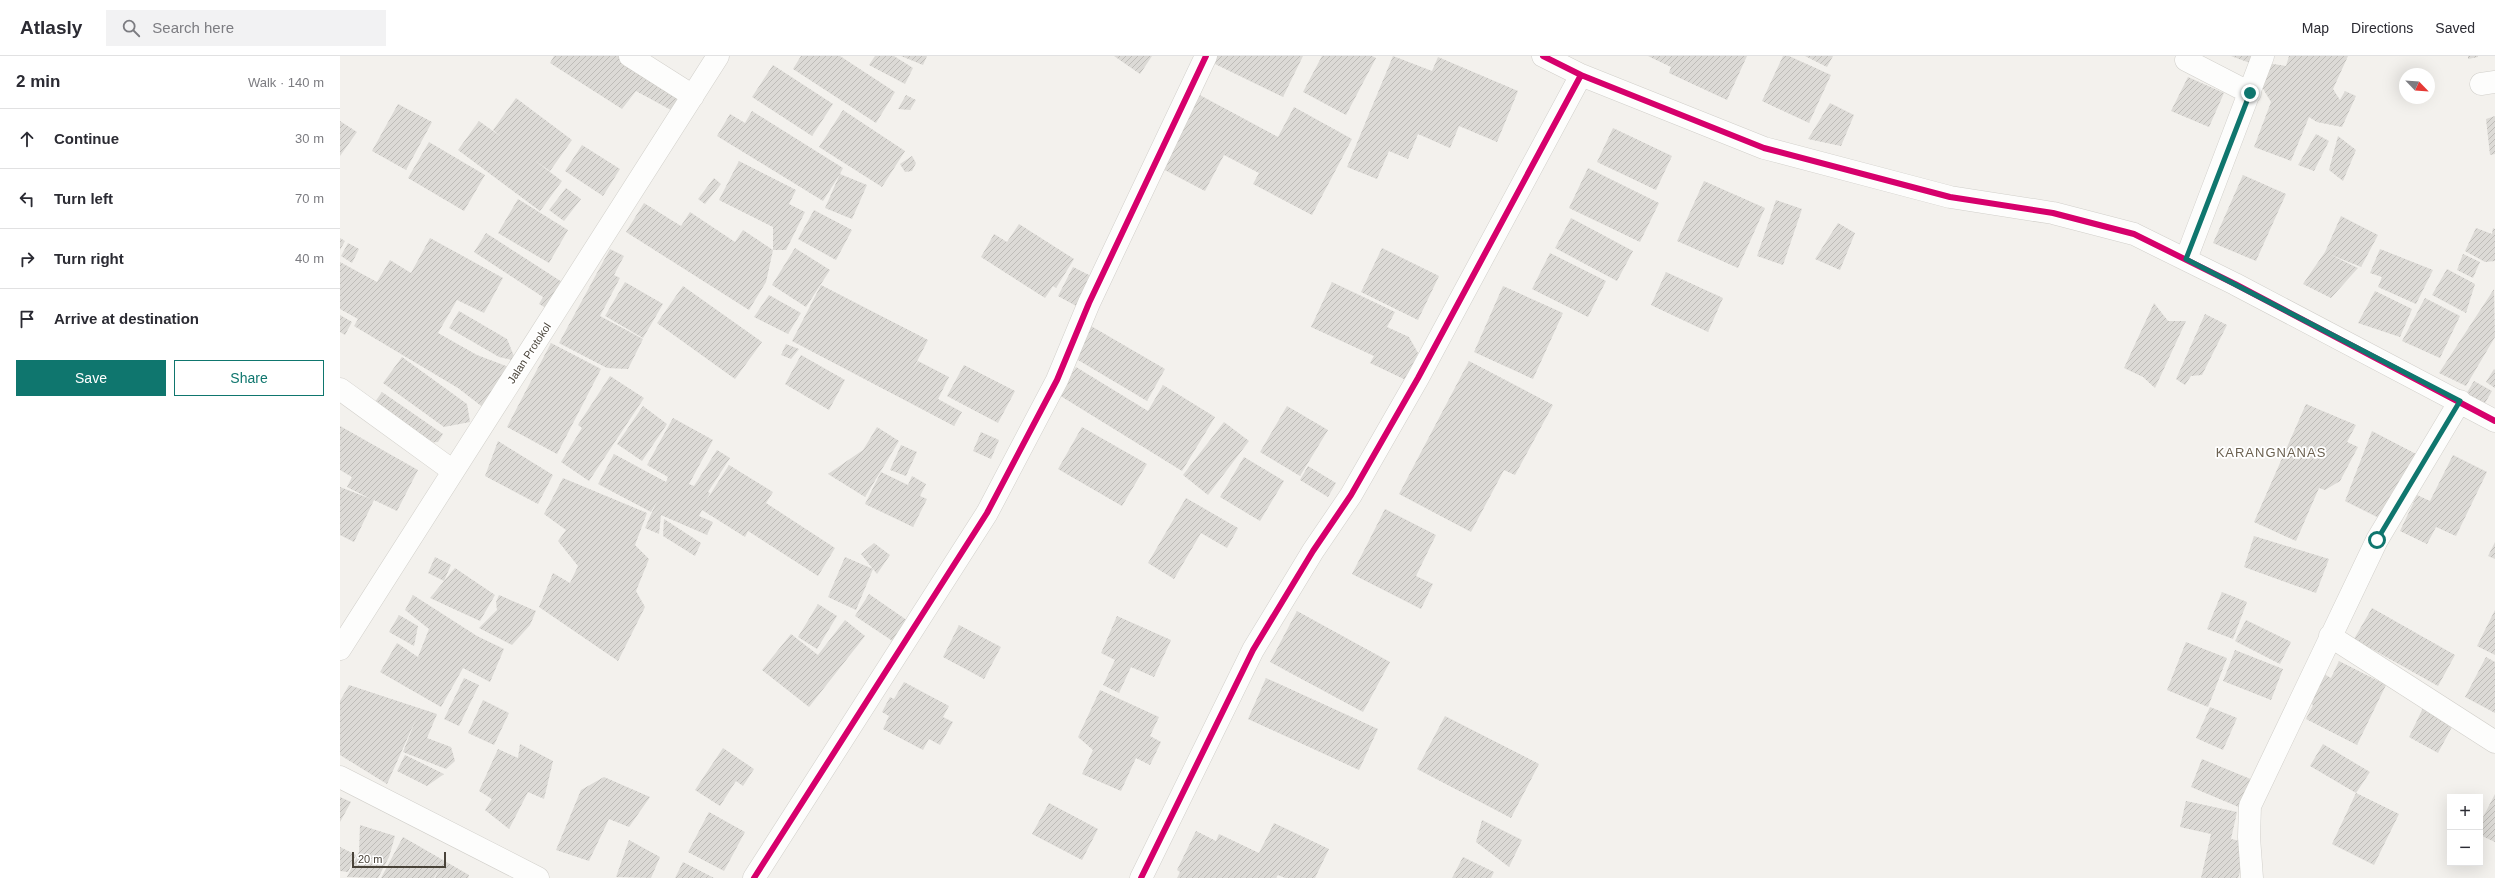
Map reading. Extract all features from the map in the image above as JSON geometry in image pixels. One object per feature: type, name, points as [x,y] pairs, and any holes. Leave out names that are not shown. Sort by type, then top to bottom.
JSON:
[{"type":"street","points":[[630,56],[693,96]]},
{"type":"street","name":"Jalan Protokol","points":[[340,650],[452,471],[718,56]]},
{"type":"street","points":[[754,878],[881,682],[987,512],[1057,380],[1089,303],[1206,56]]},
{"type":"street","points":[[1543,56],[1582,75],[1764,148],[1950,197],[2053,213],[2134,234],[2186,259],[2460,401],[2495,421]]},
{"type":"street","points":[[2186,259],[2263,56]]},
{"type":"street","points":[[2186,60],[2250,93]]},
{"type":"street","points":[[1141,878],[1253,650],[1313,551],[1351,495],[1402,405],[1582,75]]},
{"type":"street","points":[[340,389],[452,471]]},
{"type":"street","points":[[2252,878],[2249,837],[2250,806],[2377,540],[2460,401]]},
{"type":"street","points":[[2330,636],[2495,742]]},
{"type":"street","points":[[340,777],[538,878]]},
{"type":"building","points":[[554,56],[621,56],[683,93],[680,115],[636,91],[622,109],[550,63]]},
{"type":"building","points":[[801,56],[840,56],[895,92],[876,123],[793,69]]},
{"type":"building","points":[[875,56],[894,56],[913,68],[905,84],[869,65]]},
{"type":"building","points":[[901,56],[927,56],[923,65]]},
{"type":"building","points":[[1114,56],[1152,56],[1140,74]]},
{"type":"building","points":[[1217,56],[1303,56],[1283,97],[1213,63]]},
{"type":"building","points":[[1322,56],[1372,56],[1376,58],[1346,115],[1303,92]]},
{"type":"building","points":[[1393,56],[1432,71],[1438,57],[1518,91],[1497,142],[1459,126],[1450,148],[1418,134],[1408,159],[1389,151],[1377,179],[1347,167]]},
{"type":"building","points":[[1648,56],[1747,56],[1727,100],[1669,73],[1671,67]]},
{"type":"building","points":[[1783,56],[1789,56],[1831,75],[1809,123],[1762,101]]},
{"type":"building","points":[[1805,56],[1833,56],[1827,67]]},
{"type":"building","points":[[2231,56],[2252,56],[2250,63]]},
{"type":"building","points":[[2289,56],[2348,56],[2333,89],[2340,100],[2345,91],[2356,96],[2342,127],[2317,122],[2309,117],[2291,161],[2254,147],[2271,102],[2259,82],[2267,63],[2286,66]]},
{"type":"building","points":[[2468,56],[2478,56],[2478,57],[2468,59]]},
{"type":"building","points":[[773,65],[833,104],[812,136],[752,97]]},
{"type":"building","points":[[2188,77],[2224,93],[2209,127],[2171,111]]},
{"type":"building","points":[[1196,93],[1278,137],[1294,107],[1352,139],[1312,215],[1253,184],[1259,173],[1224,155],[1205,191],[1157,166]]},
{"type":"building","points":[[906,95],[916,100],[910,110],[898,109]]},
{"type":"building","points":[[516,98],[572,140],[550,171],[534,160],[562,181],[540,211],[458,150],[479,121],[500,136],[493,130]]},
{"type":"building","points":[[1830,103],[1854,115],[1841,146],[1808,139]]},
{"type":"building","points":[[398,104],[432,122],[406,170],[372,151]]},
{"type":"building","points":[[843,110],[905,151],[882,187],[819,147]]},
{"type":"building","points":[[752,111],[843,168],[823,201],[717,136],[730,114],[745,123]]},
{"type":"building","points":[[2495,116],[2495,154],[2490,155],[2486,119]]},
{"type":"building","points":[[340,121],[357,132],[340,156]]},
{"type":"building","points":[[1613,128],[1672,156],[1656,190],[1597,162]]},
{"type":"building","points":[[2316,134],[2329,141],[2314,171],[2298,165]]},
{"type":"building","points":[[2338,136],[2356,150],[2343,181],[2329,170]]},
{"type":"building","points":[[429,142],[485,175],[464,211],[408,178]]},
{"type":"building","points":[[582,145],[620,169],[603,196],[565,171]]},
{"type":"building","points":[[912,156],[916,163],[912,171],[905,172],[900,164]]},
{"type":"building","points":[[739,161],[796,190],[789,204],[805,212],[786,250],[773,250],[773,227],[719,200]]},
{"type":"building","points":[[1588,168],[1659,203],[1640,242],[1569,208]]},
{"type":"building","points":[[840,174],[867,185],[852,219],[825,208]]},
{"type":"building","points":[[2243,175],[2286,194],[2256,261],[2213,243]]},
{"type":"building","points":[[714,178],[721,184],[705,204],[698,199]]},
{"type":"building","points":[[1704,181],[1765,208],[1738,268],[1677,241]]},
{"type":"building","points":[[566,188],[581,199],[564,221],[549,210]]},
{"type":"building","points":[[518,199],[568,230],[549,263],[498,233]]},
{"type":"building","points":[[1776,200],[1802,209],[1783,265],[1757,256]]},
{"type":"building","points":[[644,203],[681,226],[690,212],[735,242],[743,230],[773,250],[766,282],[749,310],[626,232]]},
{"type":"building","points":[[814,210],[852,230],[836,260],[798,239]]},
{"type":"building","points":[[2341,216],[2378,235],[2361,267],[2329,254],[2358,268],[2331,298],[2303,284],[2325,252]]},
{"type":"building","points":[[1571,218],[1633,251],[1617,281],[1555,248]]},
{"type":"building","points":[[1838,223],[1855,233],[1840,270],[1815,259]]},
{"type":"building","points":[[1019,224],[1074,259],[1056,288],[1053,286],[1045,298],[981,257],[994,234],[1007,242]]},
{"type":"building","points":[[2476,228],[2492,234],[2493,228],[2495,229],[2495,261],[2485,262],[2465,251]]},
{"type":"building","points":[[486,233],[562,282],[546,308],[539,304],[543,297],[474,252]]},
{"type":"building","points":[[340,238],[345,241],[340,250]]},
{"type":"building","points":[[430,238],[503,278],[484,313],[457,300],[438,333],[477,355],[511,368],[489,412],[458,388],[354,326],[358,319],[340,309],[340,262],[377,282],[390,260],[411,273]]},
{"type":"building","points":[[348,243],[359,249],[352,263],[341,256]]},
{"type":"building","points":[[795,248],[830,270],[806,307],[772,285]]},
{"type":"building","points":[[1382,248],[1439,276],[1418,320],[1361,292]]},
{"type":"building","points":[[610,249],[624,256],[614,275],[620,278],[600,316],[643,339],[628,369],[607,368],[559,343]]},
{"type":"building","points":[[2380,249],[2433,270],[2416,304],[2378,287],[2382,277],[2370,273]]},
{"type":"building","points":[[1550,253],[1606,281],[1588,317],[1532,289]]},
{"type":"building","points":[[2463,254],[2480,262],[2473,278],[2457,270]]},
{"type":"building","points":[[1073,267],[1093,277],[1078,307],[1058,296]]},
{"type":"building","points":[[2447,269],[2475,284],[2466,313],[2432,295]]},
{"type":"building","points":[[1666,272],[1723,298],[1708,332],[1651,305]]},
{"type":"building","points":[[625,282],[663,304],[643,338],[605,316]]},
{"type":"building","points":[[1332,282],[1395,312],[1387,327],[1409,337],[1418,353],[1406,380],[1370,363],[1374,356],[1311,327]]},
{"type":"building","points":[[821,285],[928,340],[912,371],[918,361],[949,377],[938,399],[962,412],[954,426],[792,341]]},
{"type":"building","points":[[683,286],[762,342],[735,379],[657,323]]},
{"type":"building","points":[[1503,286],[1563,313],[1533,379],[1474,352]]},
{"type":"building","points":[[2494,289],[2495,337],[2466,386],[2439,373]]},
{"type":"building","points":[[2375,291],[2412,309],[2400,337],[2358,323]]},
{"type":"building","points":[[769,295],[801,313],[788,334],[754,317]]},
{"type":"building","points":[[2425,298],[2460,316],[2440,358],[2402,341]]},
{"type":"building","points":[[2154,303],[2168,321],[2186,321],[2155,388],[2143,377],[2124,368]]},
{"type":"building","points":[[459,311],[507,339],[516,361],[499,357],[449,328]]},
{"type":"building","points":[[2205,314],[2227,325],[2202,375],[2191,376],[2185,385],[2176,379]]},
{"type":"building","points":[[340,315],[352,322],[345,335],[340,332]]},
{"type":"building","points":[[1091,326],[1165,369],[1147,401],[1073,357]]},
{"type":"building","points":[[551,343],[601,369],[557,454],[507,427]]},
{"type":"building","points":[[786,344],[799,349],[791,359],[781,355]]},
{"type":"building","points":[[801,355],[845,380],[829,410],[785,384]]},
{"type":"building","points":[[402,357],[467,404],[470,422],[444,427],[383,383]]},
{"type":"building","points":[[1469,361],[1553,405],[1515,475],[1504,470],[1471,532],[1399,494]]},
{"type":"building","points":[[964,365],[1015,391],[998,423],[947,396]]},
{"type":"building","points":[[1076,367],[1148,411],[1163,385],[1215,417],[1182,471],[1059,395]]},
{"type":"building","points":[[2494,369],[2495,370],[2495,388],[2486,382]]},
{"type":"building","points":[[610,376],[644,398],[589,481],[561,462],[582,428],[578,425]]},
{"type":"building","points":[[2474,381],[2492,391],[2481,410],[2463,399]]},
{"type":"building","points":[[382,392],[443,434],[438,442],[424,443],[372,406]]},
{"type":"building","points":[[2306,404],[2356,425],[2347,442],[2358,447],[2340,481],[2325,490],[2319,488],[2296,541],[2254,522]]},
{"type":"building","points":[[643,406],[667,424],[642,461],[617,444]]},
{"type":"building","points":[[1287,406],[1328,430],[1300,476],[1260,452]]},
{"type":"building","points":[[673,418],[713,440],[689,484],[694,486],[717,450],[730,458],[708,492],[710,493],[706,501],[729,465],[773,492],[766,503],[835,548],[818,576],[748,531],[745,537],[702,510],[699,516],[713,522],[707,535],[661,515],[659,534],[645,528],[657,501],[651,512],[598,484],[614,454],[666,482],[668,477],[647,465]]},
{"type":"building","points":[[1224,422],[1249,441],[1208,495],[1183,475]]},
{"type":"building","points":[[340,426],[418,470],[397,511],[374,500],[354,542],[340,535],[340,487],[371,499],[347,487],[352,477],[340,470]]},
{"type":"building","points":[[877,427],[899,441],[865,497],[828,474],[863,450]]},
{"type":"building","points":[[1082,427],[1147,464],[1122,506],[1058,469]]},
{"type":"building","points":[[2372,431],[2416,454],[2381,519],[2345,501]]},
{"type":"building","points":[[981,432],[999,440],[991,459],[973,451]]},
{"type":"building","points":[[498,441],[553,475],[538,504],[485,476]]},
{"type":"building","points":[[901,445],[917,452],[906,476],[890,470]]},
{"type":"building","points":[[2453,455],[2487,472],[2456,536],[2436,527],[2427,544],[2400,531],[2417,495],[2430,501]]},
{"type":"building","points":[[1244,457],[1284,481],[1260,521],[1220,497]]},
{"type":"building","points":[[1308,466],[1336,483],[1328,497],[1300,480]]},
{"type":"building","points":[[881,472],[908,485],[912,476],[926,484],[920,496],[927,499],[913,527],[865,504]]},
{"type":"building","points":[[563,478],[647,513],[635,545],[649,559],[636,591],[645,607],[618,661],[539,607],[553,573],[570,583],[578,566],[558,541],[566,530],[544,514]]},
{"type":"building","points":[[1186,498],[1238,528],[1227,548],[1201,533],[1174,579],[1148,563]]},
{"type":"building","points":[[1385,509],[1436,535],[1416,576],[1433,584],[1421,609],[1352,574]]},
{"type":"building","points":[[664,519],[701,543],[695,556],[663,536]]},
{"type":"building","points":[[2254,536],[2329,559],[2316,593],[2244,567]]},
{"type":"building","points":[[2495,542],[2495,559],[2488,556]]},
{"type":"building","points":[[874,543],[890,555],[877,574],[861,554]]},
{"type":"building","points":[[435,557],[451,565],[444,581],[428,573]]},
{"type":"building","points":[[845,557],[873,569],[856,610],[828,597]]},
{"type":"building","points":[[455,568],[495,595],[480,621],[430,598]]},
{"type":"building","points":[[2222,592],[2247,602],[2233,639],[2207,629]]},
{"type":"building","points":[[869,594],[911,623],[897,644],[855,616]]},
{"type":"building","points":[[413,595],[477,636],[504,649],[490,682],[463,668],[441,707],[380,672],[397,643],[418,657],[429,629],[405,610]]},
{"type":"building","points":[[499,595],[536,611],[530,625],[512,645],[479,628],[497,610],[496,602]]},
{"type":"building","points":[[818,604],[837,616],[817,649],[798,637]]},
{"type":"building","points":[[2372,608],[2455,655],[2438,686],[2354,639]]},
{"type":"building","points":[[2495,610],[2495,655],[2477,646]]},
{"type":"building","points":[[1297,611],[1390,662],[1363,712],[1270,662]]},
{"type":"building","points":[[399,615],[418,626],[414,646],[389,632]]},
{"type":"building","points":[[1117,616],[1171,640],[1154,677],[1131,667],[1119,693],[1103,685],[1115,660],[1101,653]]},
{"type":"building","points":[[845,620],[865,636],[809,707],[762,670],[791,634],[818,655]]},
{"type":"building","points":[[2246,620],[2291,642],[2280,664],[2235,641]]},
{"type":"building","points":[[959,625],[1001,647],[984,679],[943,657]]},
{"type":"building","points":[[2186,642],[2227,658],[2208,707],[2167,690]]},
{"type":"building","points":[[2235,650],[2283,669],[2271,700],[2223,681]]},
{"type":"building","points":[[2486,657],[2495,662],[2495,713],[2465,697]]},
{"type":"building","points":[[2339,661],[2386,685],[2357,745],[2306,719],[2313,705],[2310,703],[2324,674],[2331,678]]},
{"type":"building","points":[[464,678],[479,685],[459,726],[444,719]]},
{"type":"building","points":[[1266,678],[1378,729],[1359,770],[1248,719]]},
{"type":"building","points":[[904,682],[949,706],[943,717],[953,722],[940,745],[929,739],[923,750],[883,729],[889,716],[882,712],[890,697],[894,699]]},
{"type":"building","points":[[349,685],[437,714],[427,738],[451,747],[455,761],[446,769],[403,752],[416,719],[387,784],[340,755],[340,701]]},
{"type":"building","points":[[1100,690],[1159,717],[1150,736],[1161,742],[1150,765],[1136,758],[1121,791],[1082,774],[1093,750],[1078,737]]},
{"type":"building","points":[[483,700],[509,713],[494,745],[468,733]]},
{"type":"building","points":[[2210,707],[2237,718],[2223,750],[2196,738]]},
{"type":"building","points":[[2423,708],[2453,725],[2438,753],[2409,737]]},
{"type":"building","points":[[1445,716],[1539,764],[1511,818],[1417,769]]},
{"type":"building","points":[[520,744],[553,761],[544,799],[528,792],[509,829],[485,810],[492,799],[479,791],[498,749],[518,758]]},
{"type":"building","points":[[2323,744],[2370,772],[2356,793],[2310,766]]},
{"type":"building","points":[[723,748],[754,769],[743,786],[736,781],[720,806],[695,790]]},
{"type":"building","points":[[405,755],[444,774],[427,786],[397,771]]},
{"type":"building","points":[[2202,759],[2253,780],[2241,808],[2191,787]]},
{"type":"building","points":[[604,777],[650,797],[629,827],[609,819],[589,861],[556,850],[581,790]]},
{"type":"building","points":[[2356,793],[2399,814],[2374,865],[2332,844]]},
{"type":"building","points":[[2495,794],[2495,842],[2483,836],[2483,817]]},
{"type":"building","points":[[340,797],[351,802],[340,822]]},
{"type":"building","points":[[2186,801],[2237,812],[2231,839],[2250,843],[2238,878],[2201,878],[2211,834],[2180,827]]},
{"type":"building","points":[[1049,803],[1098,829],[1082,860],[1032,834]]},
{"type":"building","points":[[709,812],[745,832],[724,871],[688,852]]},
{"type":"building","points":[[1482,820],[1522,840],[1509,867],[1476,842]]},
{"type":"building","points":[[1274,823],[1329,849],[1315,878],[1285,878],[1278,875],[1276,878],[1177,878],[1180,872],[1177,870],[1196,831],[1216,841],[1219,834],[1259,853]]},
{"type":"building","points":[[360,825],[395,836],[389,857],[378,878],[347,877],[359,852]]},
{"type":"building","points":[[403,837],[469,875],[468,878],[435,878],[440,867],[434,878],[381,878]]},
{"type":"building","points":[[629,840],[660,857],[651,878],[616,877]]},
{"type":"building","points":[[340,847],[356,855],[348,872],[340,871]]},
{"type":"building","points":[[1463,857],[1494,872],[1491,878],[1452,878]]},
{"type":"building","points":[[683,862],[714,878],[675,878]]},
{"type":"cycle path","points":[[754,878],[987,513],[1057,380],[1089,303],[1206,56]]},
{"type":"cycle path","points":[[1543,56],[1581,75],[1764,148],[1950,197],[2053,213],[2134,234],[2235,284],[2495,421]]},
{"type":"cycle path","points":[[1141,878],[1253,650],[1313,551],[1351,495],[1418,378],[1581,75]]},
{"type":"district","name":"KARANGNANAS","points":[[2271,452]]},
{"type":"route","points":[[2250,93],[2186,259],[2460,401],[2377,540]]}]
